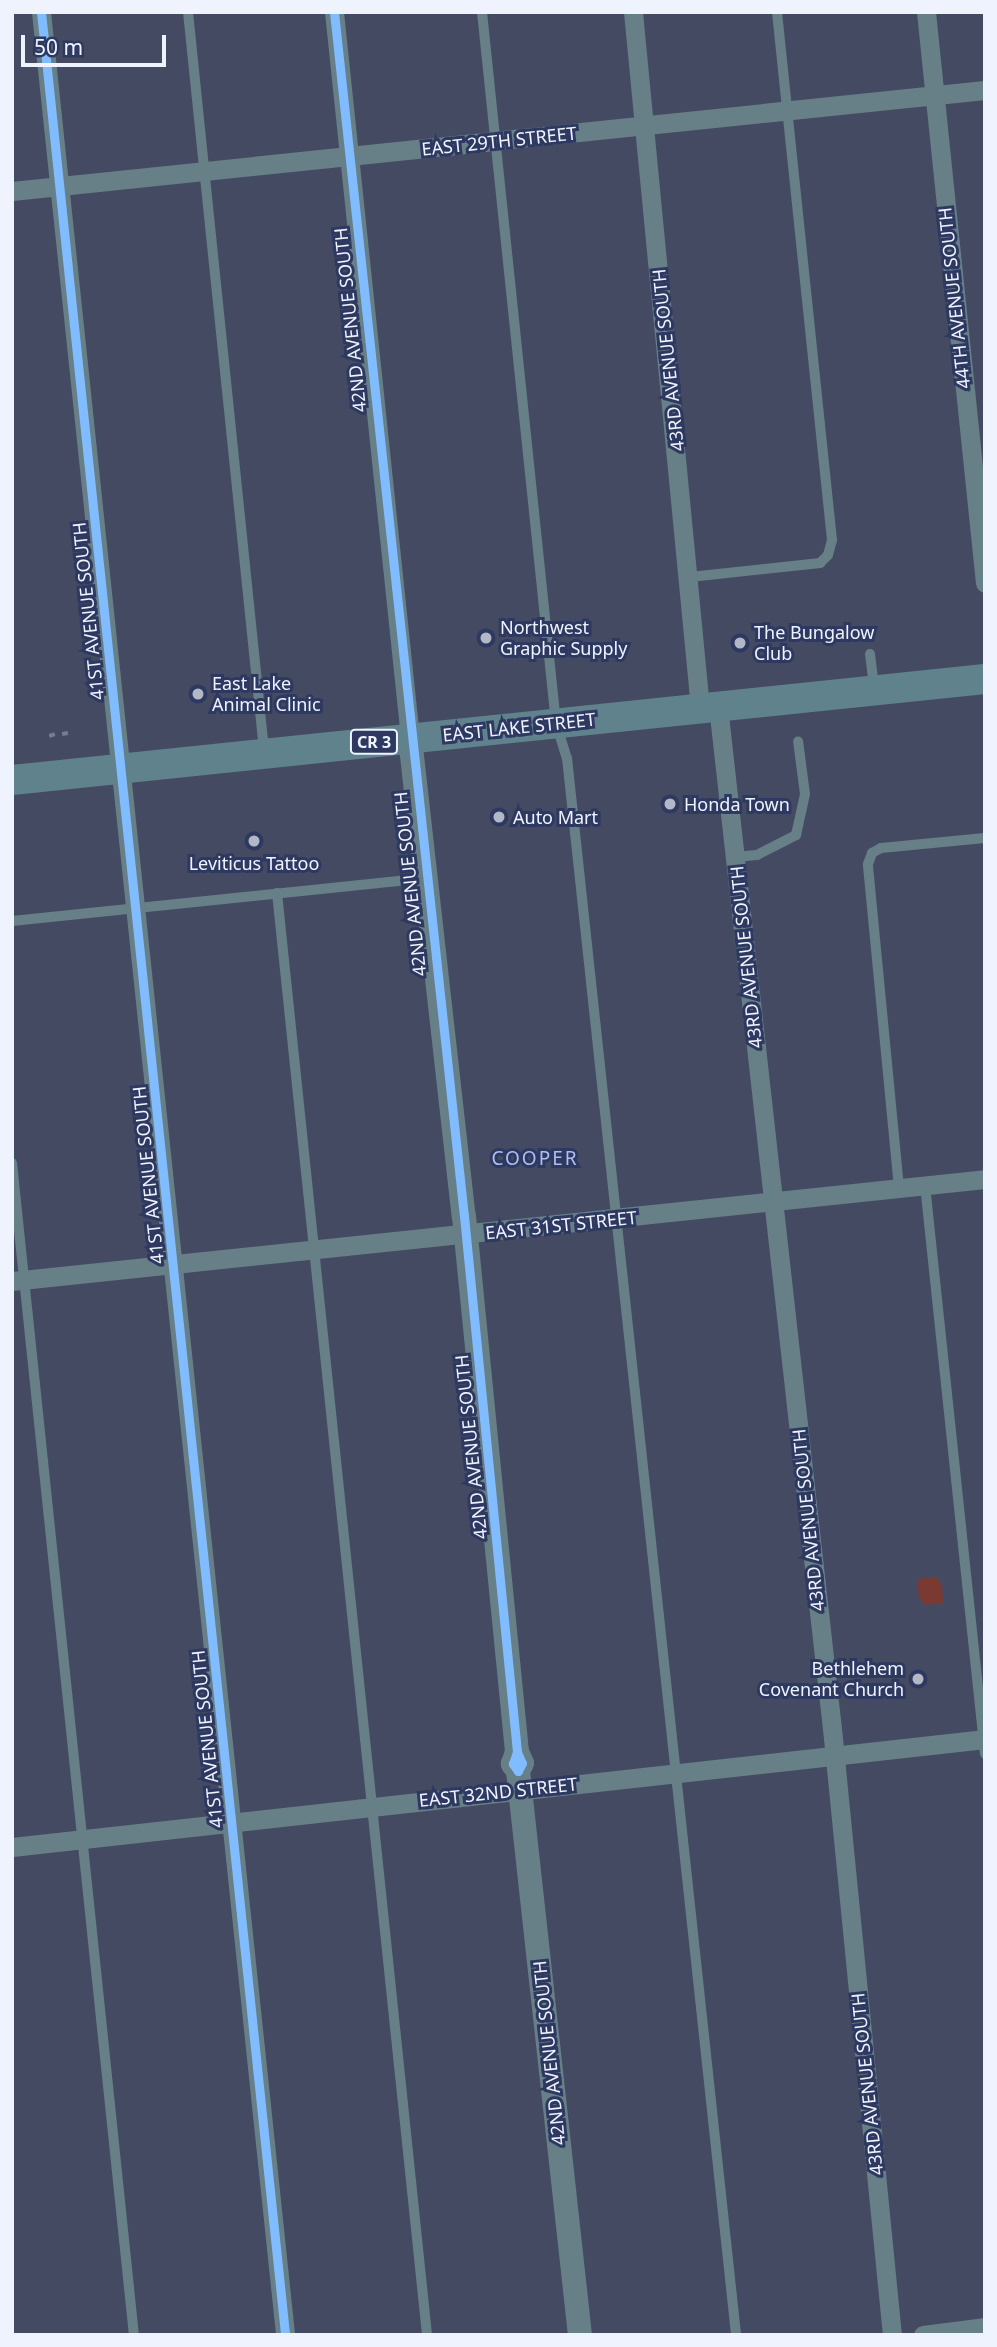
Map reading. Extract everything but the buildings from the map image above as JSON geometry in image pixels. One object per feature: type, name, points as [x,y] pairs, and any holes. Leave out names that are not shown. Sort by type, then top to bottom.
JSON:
[{"type":"main road","name":"EAST LAKE STREET","points":[[12,780],[985,679]]},
{"type":"street","name":"41ST AVENUE SOUTH","points":[[41,12],[285,2335]]},
{"type":"street","name":"42ND AVENUE SOUTH","points":[[334,12],[425,878],[466,1235],[518,1771],[580,2335]]},
{"type":"street","name":"43RD AVENUE SOUTH","points":[[633,12],[690,577],[735,857],[834,1754],[892,2335]]},
{"type":"street","name":"44TH AVENUE SOUTH","points":[[926,12],[985,583]]},
{"type":"street","name":"EAST 29TH STREET","points":[[12,191],[985,90]]},
{"type":"street","name":"EAST 31ST STREET","points":[[19,1281],[985,1179]]},
{"type":"street","name":"EAST 32ND STREET","points":[[12,1847],[372,1807],[518,1771],[674,1771],[834,1754],[984,1744]]},
{"type":"street","points":[[923,2335],[985,2328]]},
{"type":"lane","points":[[188,12],[264,754]]},
{"type":"lane","points":[[482,12],[556,723],[567,758],[736,2335]]},
{"type":"lane","points":[[690,577],[820,563],[828,555],[832,540],[777,12]]},
{"type":"lane","points":[[870,654],[874,690]]},
{"type":"lane","points":[[735,857],[757,855],[796,835],[805,794],[798,741]]},
{"type":"lane","points":[[900,1188],[868,864],[872,853],[881,848],[985,838]]},
{"type":"lane","points":[[12,921],[425,878]]},
{"type":"lane","points":[[278,893],[427,2335]]},
{"type":"lane","points":[[12,1163],[19,1281],[83,1837],[134,2335]]},
{"type":"lane","points":[[925,1185],[984,1744]]},
{"type":"path","points":[[49,736],[55,734]]},
{"type":"shaded area","points":[[936,1577],[942,1585],[943,1603],[925,1605],[919,1598],[917,1579]]},
{"type":"cycle path","points":[[41,12],[285,2335]]},
{"type":"cycle path","points":[[334,12],[464,1216],[517,1752],[522,1763],[518,1771],[513,1764],[517,1752]]},
{"type":"place","name":"Northwest Graphic Supply","points":[[486,638]]},
{"type":"place","name":"The Bungalow Club","points":[[740,643]]},
{"type":"place","name":"East Lake Animal Clinic","points":[[198,694]]},
{"type":"place","name":"Honda Town","points":[[670,804]]},
{"type":"place","name":"Auto Mart","points":[[499,817]]},
{"type":"place","name":"Leviticus Tattoo","points":[[254,841]]},
{"type":"place","name":"Bethlehem Covenant Church","points":[[918,1679]]},
{"type":"district","name":"COOPER","points":[[535,1159]]}]
